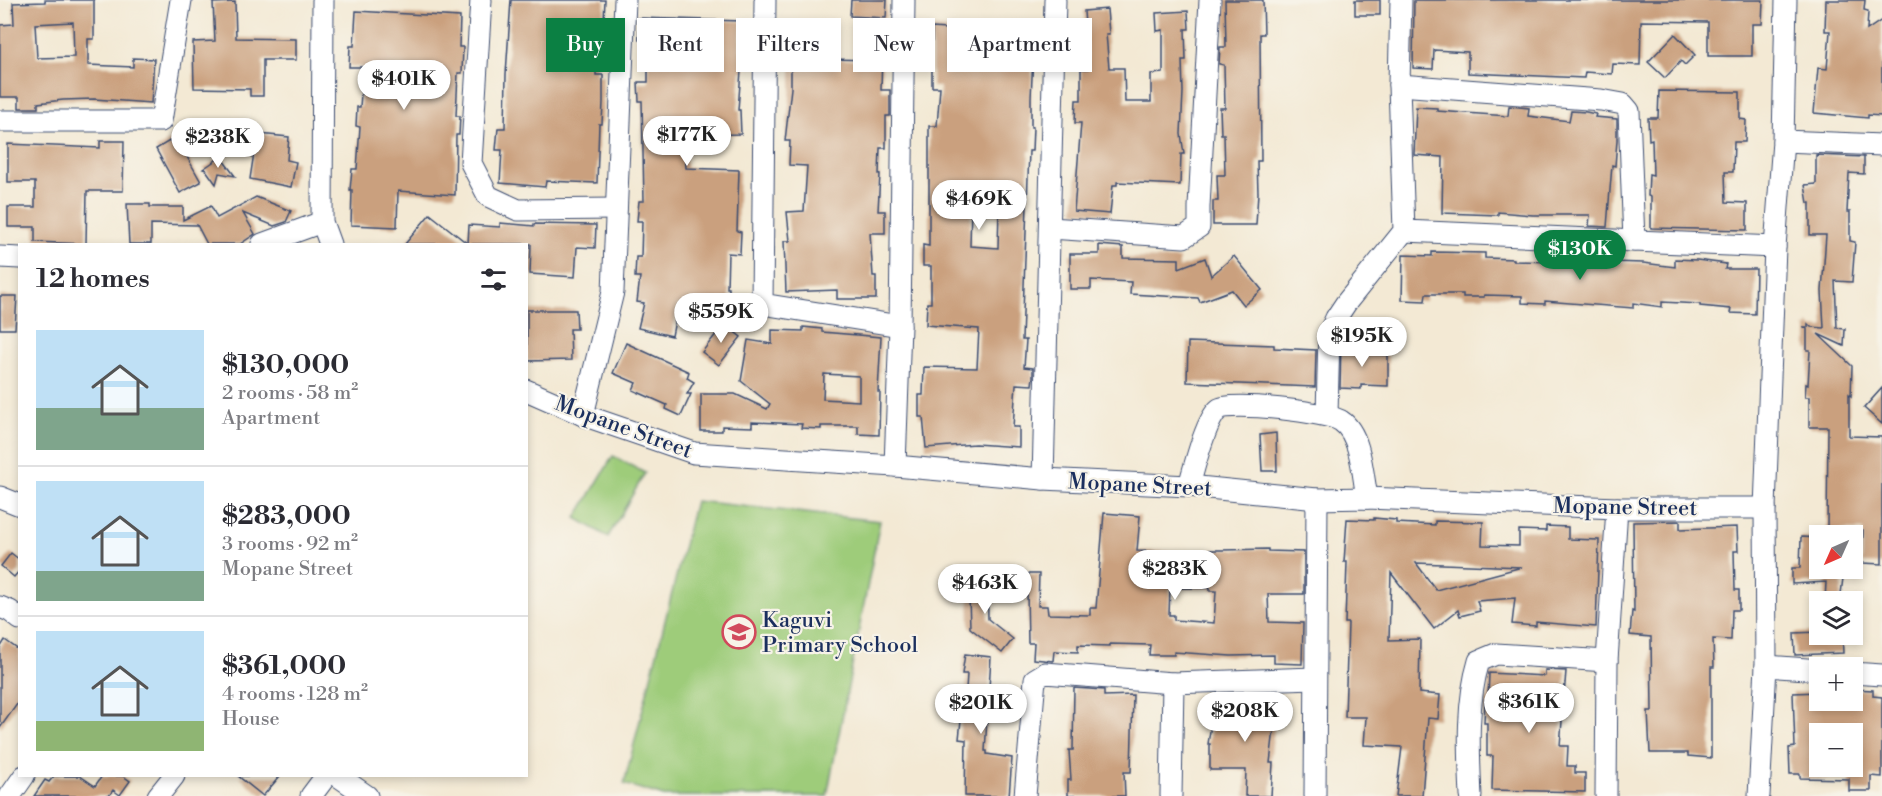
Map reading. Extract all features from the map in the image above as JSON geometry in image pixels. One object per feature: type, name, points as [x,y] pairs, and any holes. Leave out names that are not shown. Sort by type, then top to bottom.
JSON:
[{"type":"street","points":[[0,121],[161,122],[181,0]]},
{"type":"street","points":[[323,0],[322,222],[330,243]]},
{"type":"street","points":[[481,0],[471,163],[488,196],[518,210],[616,209]]},
{"type":"street","points":[[583,415],[613,292],[625,0]]},
{"type":"street","points":[[765,0],[762,304],[900,326]]},
{"type":"street","points":[[894,466],[900,326],[904,0]]},
{"type":"street","points":[[1043,479],[1055,0]]},
{"type":"street","points":[[1050,228],[1184,237],[1199,227],[1210,0]]},
{"type":"street","points":[[1327,415],[1329,333],[1346,303],[1404,231],[1399,85],[1401,0]]},
{"type":"street","points":[[1759,796],[1766,666],[1765,508],[1775,247],[1783,141],[1786,0]]},
{"type":"street","points":[[1399,85],[1602,100],[1623,104],[1629,111],[1634,241]]},
{"type":"street","points":[[1783,141],[1882,145]]},
{"type":"street","points":[[265,243],[322,222]]},
{"type":"street","points":[[1404,231],[1775,247]]},
{"type":"street","points":[[0,257],[18,258]]},
{"type":"street","name":"Mopane Street","points":[[528,391],[583,415],[694,453],[894,466],[1043,479],[1189,486],[1317,499],[1367,498],[1617,508],[1765,508]]},
{"type":"street","points":[[1189,486],[1210,421],[1220,408],[1229,406],[1327,415],[1342,421],[1356,440],[1367,498]]},
{"type":"street","points":[[0,497],[18,504]]},
{"type":"street","points":[[1315,796],[1317,499]]},
{"type":"street","points":[[1606,796],[1607,661],[1617,508]]},
{"type":"street","points":[[0,607],[18,617]]},
{"type":"street","points":[[1471,796],[1472,685],[1479,662],[1496,654],[1607,661]]},
{"type":"street","points":[[1766,666],[1809,669]]},
{"type":"street","points":[[1025,796],[1035,679],[1045,673],[1173,683],[1315,678]]},
{"type":"street","points":[[1863,674],[1882,675]]},
{"type":"street","points":[[1171,796],[1173,683]]},
{"type":"street","points":[[10,796],[23,777]]},
{"type":"street","points":[[158,796],[173,777]]},
{"type":"street","points":[[311,796],[325,777]]},
{"type":"street","points":[[339,777],[367,796]]},
{"type":"green space","points":[[613,456],[645,473],[608,537],[576,518]]},
{"type":"green space","points":[[695,501],[880,521],[827,796],[664,796],[624,784]]},
{"type":"building","points":[[45,0],[94,0],[94,39],[88,39],[88,65],[133,67],[133,58],[154,59],[151,103],[94,99],[63,100],[38,103],[38,108],[19,108],[19,97],[0,97],[0,25],[14,24],[13,3],[45,2]],"holes":[[[73,22],[74,57],[37,58],[35,24]]]},
{"type":"building","points":[[511,0],[605,0],[604,18],[546,18],[546,72],[596,72],[596,75],[603,75],[597,183],[546,181],[545,187],[500,183],[502,150],[496,150],[498,128],[505,128]]},
{"type":"building","points":[[851,0],[887,0],[886,18],[850,16]]},
{"type":"building","points":[[1225,0],[1263,0],[1264,34],[1260,34],[1261,161],[1257,161],[1256,225],[1213,225],[1213,201],[1218,201],[1217,175],[1225,175],[1224,134],[1221,134],[1220,108],[1225,108],[1224,65],[1219,64],[1220,47],[1226,47]]},
{"type":"building","points":[[1355,0],[1380,0],[1380,15],[1355,15]]},
{"type":"building","points":[[1414,0],[1763,0],[1762,24],[1752,24],[1752,56],[1708,56],[1708,22],[1641,21],[1640,65],[1613,64],[1612,74],[1585,72],[1584,78],[1468,73],[1468,52],[1434,50],[1433,69],[1413,68]]},
{"type":"building","points":[[1826,0],[1865,0],[1864,10],[1868,11],[1867,30],[1882,20],[1882,116],[1868,115],[1868,118],[1814,113],[1818,68],[1827,69],[1830,31],[1825,31]]},
{"type":"building","points":[[235,2],[236,38],[296,39],[296,60],[263,60],[263,96],[250,96],[250,89],[194,88],[193,42],[215,41],[213,3]]},
{"type":"building","points":[[1107,9],[1109,34],[1106,34],[1109,68],[1124,68],[1125,102],[1151,102],[1151,74],[1163,73],[1163,30],[1157,31],[1156,13],[1188,11],[1189,29],[1185,29],[1186,60],[1182,60],[1181,134],[1184,154],[1181,154],[1180,185],[1117,182],[1117,185],[1113,185],[1110,214],[1074,211],[1081,123],[1075,123],[1076,100],[1081,100],[1081,72],[1092,72],[1092,18],[1084,18],[1084,11]]},
{"type":"building","points":[[356,11],[460,17],[459,47],[463,47],[462,73],[458,73],[456,116],[460,116],[459,135],[456,135],[455,195],[398,191],[397,227],[351,225],[352,190],[350,190],[352,169],[357,169],[360,127],[356,126],[357,107],[360,107],[363,67],[349,67],[350,46],[354,46]]},
{"type":"building","points":[[724,20],[736,21],[736,72],[741,72],[738,110],[740,110],[741,134],[684,135],[686,168],[739,170],[737,231],[741,232],[740,254],[728,253],[729,306],[678,305],[672,336],[638,328],[644,303],[637,302],[640,277],[635,277],[636,257],[641,257],[642,221],[637,221],[639,201],[644,201],[642,101],[639,101],[638,82],[648,82],[648,72],[724,72]]},
{"type":"building","points":[[935,28],[947,29],[947,72],[1032,72],[1031,127],[1033,127],[1032,151],[1029,151],[1022,340],[1026,340],[1024,367],[1033,368],[1033,377],[1032,385],[1016,384],[1013,427],[1019,427],[1019,447],[975,444],[926,448],[923,417],[919,417],[919,395],[923,395],[924,367],[977,368],[979,329],[926,325],[927,303],[931,303],[931,266],[923,266],[923,245],[929,246],[929,126],[937,126],[940,87],[932,87],[932,72],[935,72]],"holes":[[[971,207],[999,208],[998,248],[970,246]]]},
{"type":"building","points":[[1675,34],[1695,55],[1685,65],[1681,61],[1665,78],[1648,62]]},
{"type":"building","points":[[841,59],[853,60],[853,72],[882,72],[881,90],[890,90],[890,116],[886,116],[886,148],[880,148],[879,174],[878,211],[885,211],[885,233],[870,233],[873,276],[876,276],[876,299],[837,299],[837,290],[786,292],[784,241],[790,241],[787,212],[804,211],[807,166],[789,165],[790,141],[785,141],[791,72],[841,72]]},
{"type":"building","points":[[1659,91],[1740,92],[1740,119],[1746,120],[1745,142],[1734,142],[1733,172],[1725,172],[1726,202],[1747,203],[1747,230],[1651,228],[1651,197],[1648,196],[1649,174],[1653,175],[1652,139],[1649,140],[1648,118],[1658,118]]},
{"type":"building","points":[[1509,106],[1529,108],[1528,116],[1569,121],[1571,111],[1617,119],[1615,166],[1612,165],[1607,227],[1589,226],[1590,215],[1442,213],[1443,157],[1414,155],[1416,107],[1437,108],[1437,111],[1508,116]]},
{"type":"building","points":[[259,134],[289,137],[287,160],[296,162],[291,187],[250,179]]},
{"type":"building","points":[[176,137],[201,182],[180,193],[156,149]]},
{"type":"building","points":[[100,141],[124,141],[123,191],[87,191],[86,243],[35,242],[35,227],[8,227],[8,207],[35,207],[35,182],[8,182],[8,144],[100,148]]},
{"type":"building","points":[[225,154],[223,160],[235,176],[219,173],[216,184],[203,169]]},
{"type":"building","points":[[1816,155],[1864,157],[1864,174],[1849,173],[1847,212],[1850,212],[1850,241],[1855,242],[1852,282],[1835,281],[1837,328],[1845,329],[1844,346],[1818,334],[1852,366],[1849,436],[1882,437],[1882,564],[1863,563],[1863,525],[1827,525],[1828,427],[1809,427],[1809,397],[1805,397],[1810,350],[1807,350],[1807,329],[1804,327],[1808,327],[1808,324],[1811,327],[1824,328],[1822,291],[1826,235],[1810,235],[1810,203],[1808,203],[1805,185],[1816,184]]},
{"type":"building","points":[[256,197],[291,211],[286,222],[274,226],[243,213],[255,234],[242,243],[206,243],[197,225],[151,224],[151,243],[129,243],[127,204],[183,207],[183,220],[211,206],[217,218]]},
{"type":"building","points":[[430,214],[467,243],[406,243]]},
{"type":"building","points":[[500,223],[534,226],[534,224],[596,225],[595,248],[577,247],[575,277],[530,274],[531,244],[468,243],[469,225],[500,227]]},
{"type":"building","points":[[1099,245],[1123,247],[1123,258],[1179,259],[1179,268],[1205,258],[1211,276],[1234,256],[1262,290],[1244,305],[1232,290],[1200,302],[1198,298],[1130,294],[1131,282],[1091,280],[1091,289],[1070,289],[1070,254],[1099,254]]},
{"type":"building","points":[[1432,252],[1485,253],[1485,258],[1514,259],[1514,261],[1554,262],[1554,258],[1576,259],[1576,263],[1610,265],[1611,262],[1643,263],[1675,267],[1675,259],[1697,260],[1726,264],[1725,269],[1756,269],[1755,314],[1730,313],[1731,309],[1700,306],[1700,304],[1662,302],[1662,307],[1633,303],[1633,308],[1545,301],[1545,304],[1522,303],[1522,296],[1463,297],[1463,294],[1426,294],[1425,301],[1402,300],[1403,255],[1432,256]]},
{"type":"building","points":[[0,296],[17,296],[15,329],[0,329]]},
{"type":"building","points":[[528,310],[576,310],[577,329],[570,329],[571,360],[528,361]]},
{"type":"building","points":[[724,324],[741,337],[719,365],[702,352]]},
{"type":"building","points":[[803,327],[822,329],[822,332],[881,337],[878,392],[880,392],[879,435],[858,434],[858,426],[821,426],[821,429],[801,428],[802,424],[752,422],[752,427],[722,426],[722,431],[701,431],[701,394],[735,394],[767,409],[770,404],[741,381],[748,340],[772,344],[772,330],[803,331]],"holes":[[[824,374],[859,376],[859,401],[823,399]]]},
{"type":"building","points":[[1188,342],[1274,345],[1274,348],[1316,350],[1315,387],[1187,382]]},
{"type":"building","points":[[626,343],[689,372],[687,378],[694,382],[687,394],[691,394],[681,416],[666,409],[667,405],[633,390],[636,383],[613,373]]},
{"type":"building","points":[[1341,344],[1362,344],[1362,354],[1388,355],[1388,386],[1361,385],[1361,389],[1340,388]]},
{"type":"building","points":[[1882,388],[1882,424],[1864,408]]},
{"type":"building","points":[[1276,433],[1277,471],[1262,471],[1260,435]]},
{"type":"building","points":[[1104,513],[1140,516],[1137,551],[1171,552],[1170,554],[1209,553],[1209,550],[1268,549],[1268,551],[1304,552],[1304,594],[1268,594],[1269,622],[1303,623],[1302,664],[1274,663],[1274,655],[1231,656],[1174,652],[1174,655],[1149,655],[1150,645],[1110,644],[1110,646],[1078,645],[1078,652],[1054,651],[1053,661],[1033,659],[1034,643],[1028,643],[1027,591],[1012,590],[1013,574],[1039,574],[1038,606],[1047,606],[1048,614],[1090,615],[1090,608],[1096,608]],"holes":[[[1170,588],[1210,588],[1210,591],[1216,591],[1214,623],[1174,620],[1174,615],[1169,615]]]},
{"type":"building","points":[[1374,518],[1396,520],[1396,523],[1435,525],[1435,521],[1483,522],[1482,545],[1519,546],[1519,530],[1546,531],[1546,526],[1568,527],[1568,539],[1599,540],[1596,627],[1536,622],[1536,626],[1512,624],[1515,598],[1477,601],[1480,611],[1460,616],[1458,610],[1434,629],[1391,573],[1389,640],[1420,639],[1419,693],[1440,695],[1438,719],[1428,718],[1422,796],[1396,796],[1402,747],[1364,745],[1366,717],[1345,717],[1348,623],[1345,623],[1347,562],[1344,562],[1347,519],[1374,520]],"holes":[[[1416,563],[1522,567],[1436,590]]]},
{"type":"building","points":[[1680,521],[1680,529],[1737,527],[1738,551],[1734,551],[1735,590],[1739,590],[1739,610],[1732,610],[1731,640],[1713,639],[1711,758],[1688,756],[1688,753],[1650,753],[1648,711],[1652,711],[1651,637],[1630,635],[1632,611],[1634,612],[1633,522]]},
{"type":"building","points":[[1801,537],[1809,537],[1809,579],[1843,579],[1841,591],[1826,591],[1826,582],[1792,584],[1792,568],[1800,568]]},
{"type":"building","points":[[11,553],[18,558],[18,572],[14,577],[1,566]]},
{"type":"building","points":[[987,567],[988,619],[1013,639],[1002,653],[970,628],[969,597],[976,596],[976,568]]},
{"type":"building","points":[[1809,632],[1809,645],[1843,645],[1843,653],[1795,655],[1794,633]]},
{"type":"building","points":[[5,640],[18,650],[18,703],[0,728],[0,648]]},
{"type":"building","points":[[965,654],[991,657],[985,751],[987,754],[1012,758],[1009,796],[965,796],[966,740],[959,739],[961,720],[964,720],[967,674],[962,674]]},
{"type":"building","points":[[1545,670],[1566,671],[1560,746],[1568,746],[1567,766],[1575,766],[1575,773],[1585,773],[1585,792],[1492,790],[1493,756],[1487,756],[1487,723],[1484,723],[1489,673],[1545,676]]},
{"type":"building","points":[[1074,688],[1104,690],[1104,696],[1133,695],[1131,772],[1124,772],[1125,796],[1068,796],[1068,780],[1071,780],[1069,750],[1073,750]]},
{"type":"building","points":[[1863,690],[1873,690],[1873,696],[1882,697],[1882,777],[1871,776],[1871,791],[1849,791],[1849,779],[1800,778],[1800,774],[1790,774],[1789,748],[1795,747],[1793,693],[1809,692],[1809,711],[1863,711]]},
{"type":"building","points":[[1254,701],[1278,702],[1270,763],[1273,763],[1271,796],[1245,796],[1246,770],[1210,770],[1210,744],[1208,744],[1212,718],[1210,718],[1210,704],[1253,706]]},
{"type":"building","points":[[53,777],[82,777],[95,786],[101,777],[124,777],[130,781],[120,795],[113,790],[109,796],[34,796],[45,780],[49,782]]},
{"type":"building","points":[[239,777],[279,777],[263,796]]},
{"type":"place","name":"Kaguvi Primary School","points":[[739,632]]}]
